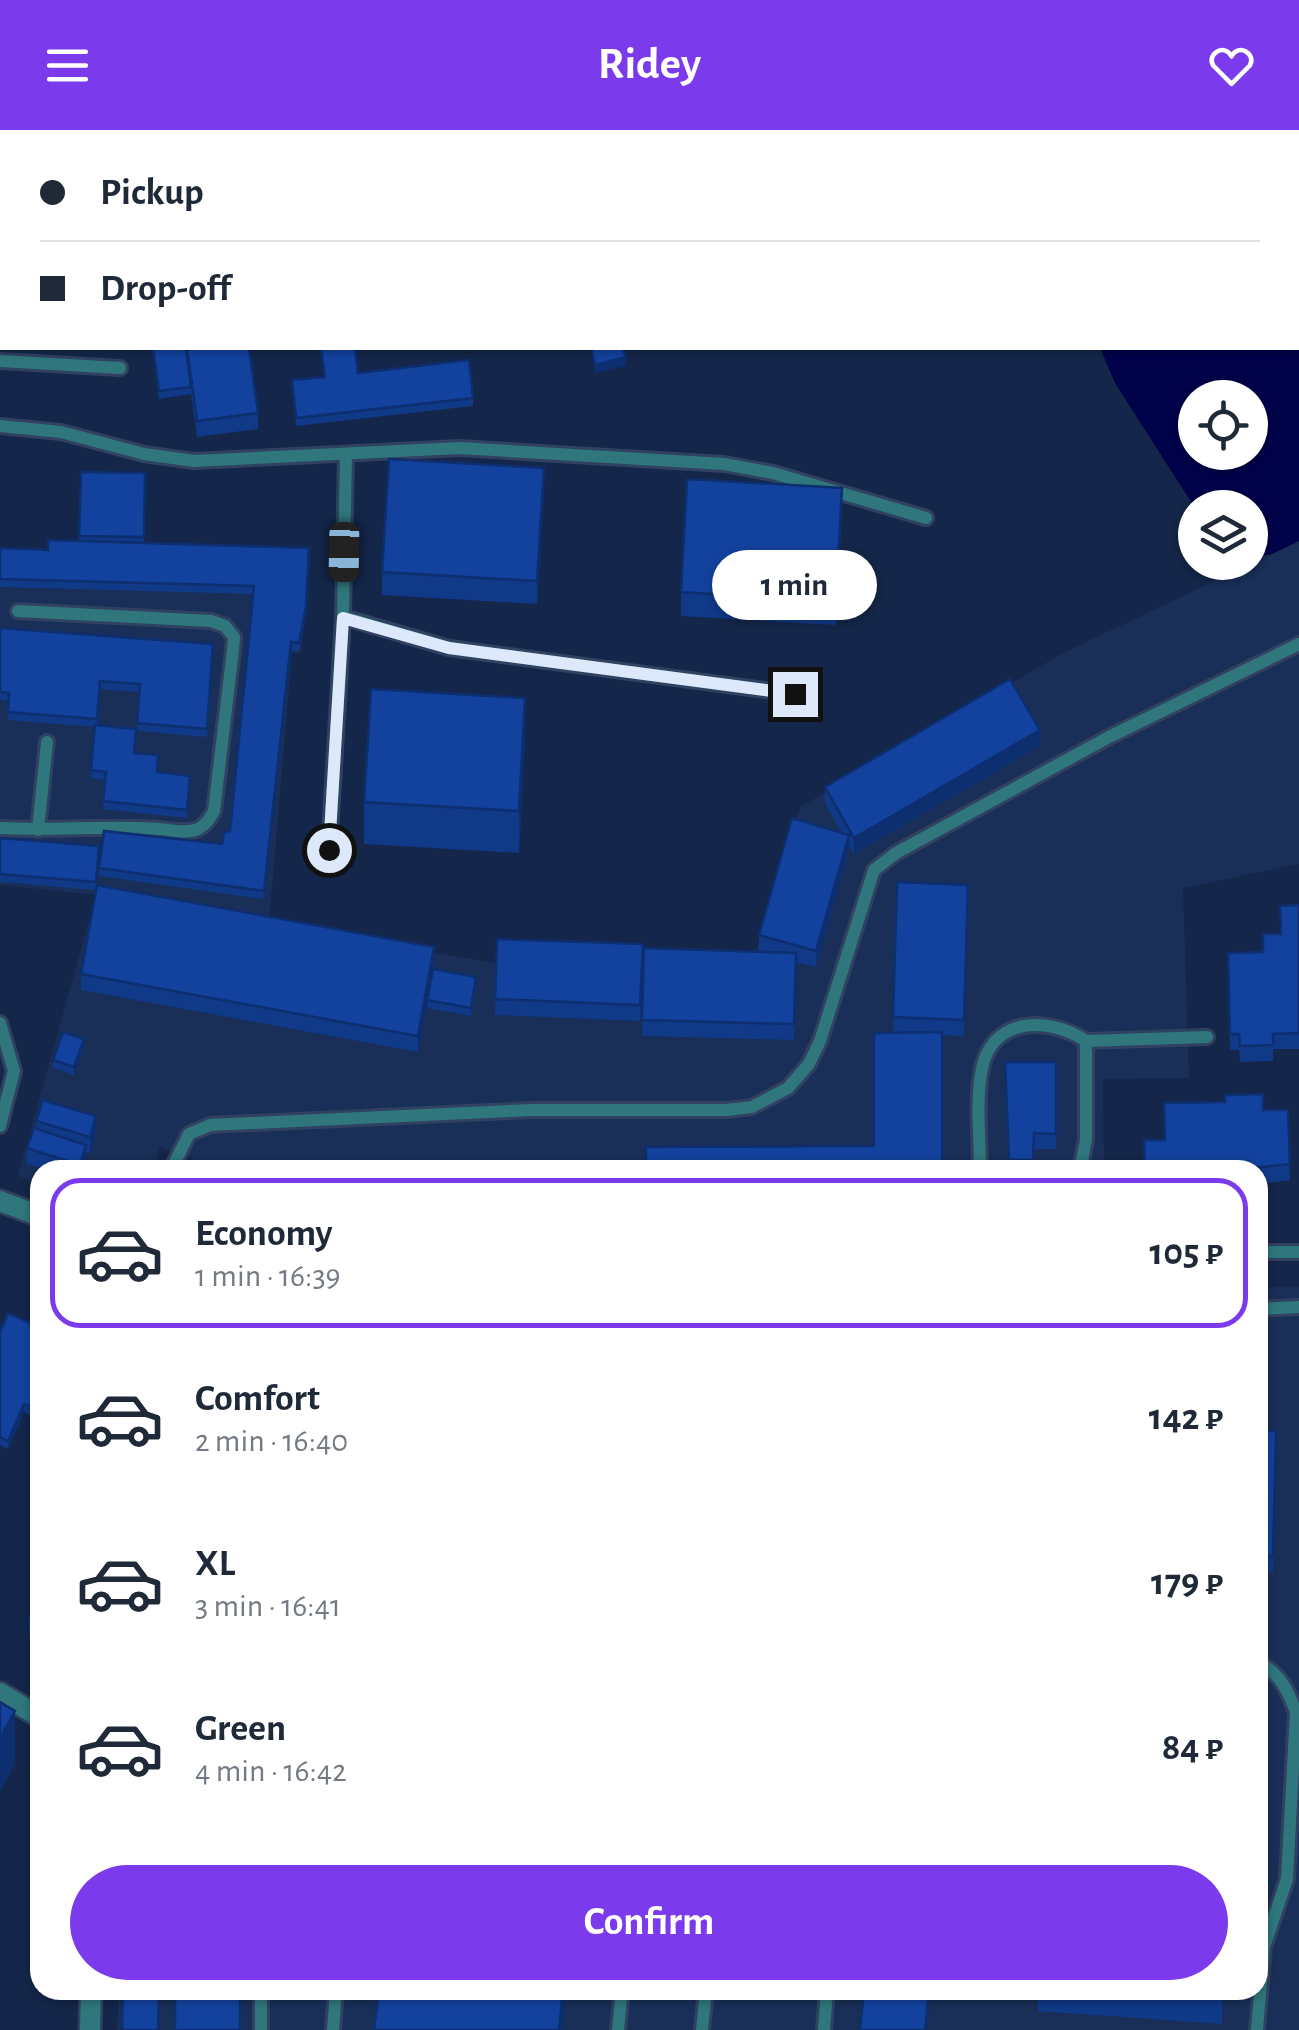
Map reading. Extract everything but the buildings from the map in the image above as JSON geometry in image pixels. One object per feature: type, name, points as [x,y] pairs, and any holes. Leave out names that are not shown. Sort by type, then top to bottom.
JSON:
[{"type":"street","points":[[0,1201],[30,1212]]},
{"type":"street","points":[[0,1693],[30,1712]]},
{"type":"street","points":[[90,2030],[91,2000]]},
{"type":"lane","points":[[0,361],[120,368]]},
{"type":"lane","points":[[0,426],[61,432],[144,454],[194,461],[460,448],[724,464],[926,518]]},
{"type":"lane","points":[[329,850],[343,618],[346,454]]},
{"type":"lane","points":[[0,828],[38,830],[99,824],[182,832],[196,830],[208,821],[214,811],[234,637],[225,626],[211,621],[18,611]]},
{"type":"lane","points":[[343,618],[449,648],[795,694]]},
{"type":"lane","points":[[177,1160],[189,1134],[210,1125],[531,1110],[727,1110],[771,1100],[809,1064],[820,1041],[874,870],[896,853],[1110,737],[1299,644]]},
{"type":"lane","points":[[38,830],[47,742]]},
{"type":"lane","points":[[0,1023],[14,1070],[0,1126]]},
{"type":"lane","points":[[980,1160],[980,1074],[995,1045],[1028,1023],[1065,1027],[1086,1041],[1207,1038]]},
{"type":"lane","points":[[1082,1160],[1086,1140],[1086,1041]]},
{"type":"lane","points":[[1268,1252],[1299,1252]]},
{"type":"lane","points":[[1268,1309],[1299,1307]]},
{"type":"lane","points":[[1268,1667],[1287,1687],[1296,1712],[1296,1778],[1287,1879],[1268,1936]]},
{"type":"lane","points":[[1279,1904],[1299,1889]]},
{"type":"lane","points":[[261,2030],[262,2000]]},
{"type":"lane","points":[[333,2030],[335,2000]]},
{"type":"lane","points":[[618,2030],[621,2000]]},
{"type":"lane","points":[[702,2030],[705,2000]]},
{"type":"lane","points":[[824,2030],[826,2000]]},
{"type":"lane","points":[[1258,2030],[1260,2000]]},
{"type":"shaded area","points":[[1101,350],[1299,350],[1299,541],[1268,555],[1268,490],[1183,490],[1115,383]]},
{"type":"shaded area","points":[[1299,541],[1299,864],[1183,888],[1189,1078],[1103,1079],[1104,1160],[193,1160],[160,1147],[156,1160],[30,1160],[30,1180],[18,1176],[96,895],[0,885],[0,555],[47,557],[48,547],[311,554],[301,653],[292,653],[269,923],[495,963],[496,954],[753,962],[800,807],[1063,653],[1217,580],[1268,580],[1268,556]]},
{"type":"shaded area","points":[[1268,1287],[1299,1287],[1299,2030],[117,2030],[118,2000],[1268,2000]]},
{"type":"route","points":[[329,850],[343,618],[408,640],[449,648],[795,694]]}]
